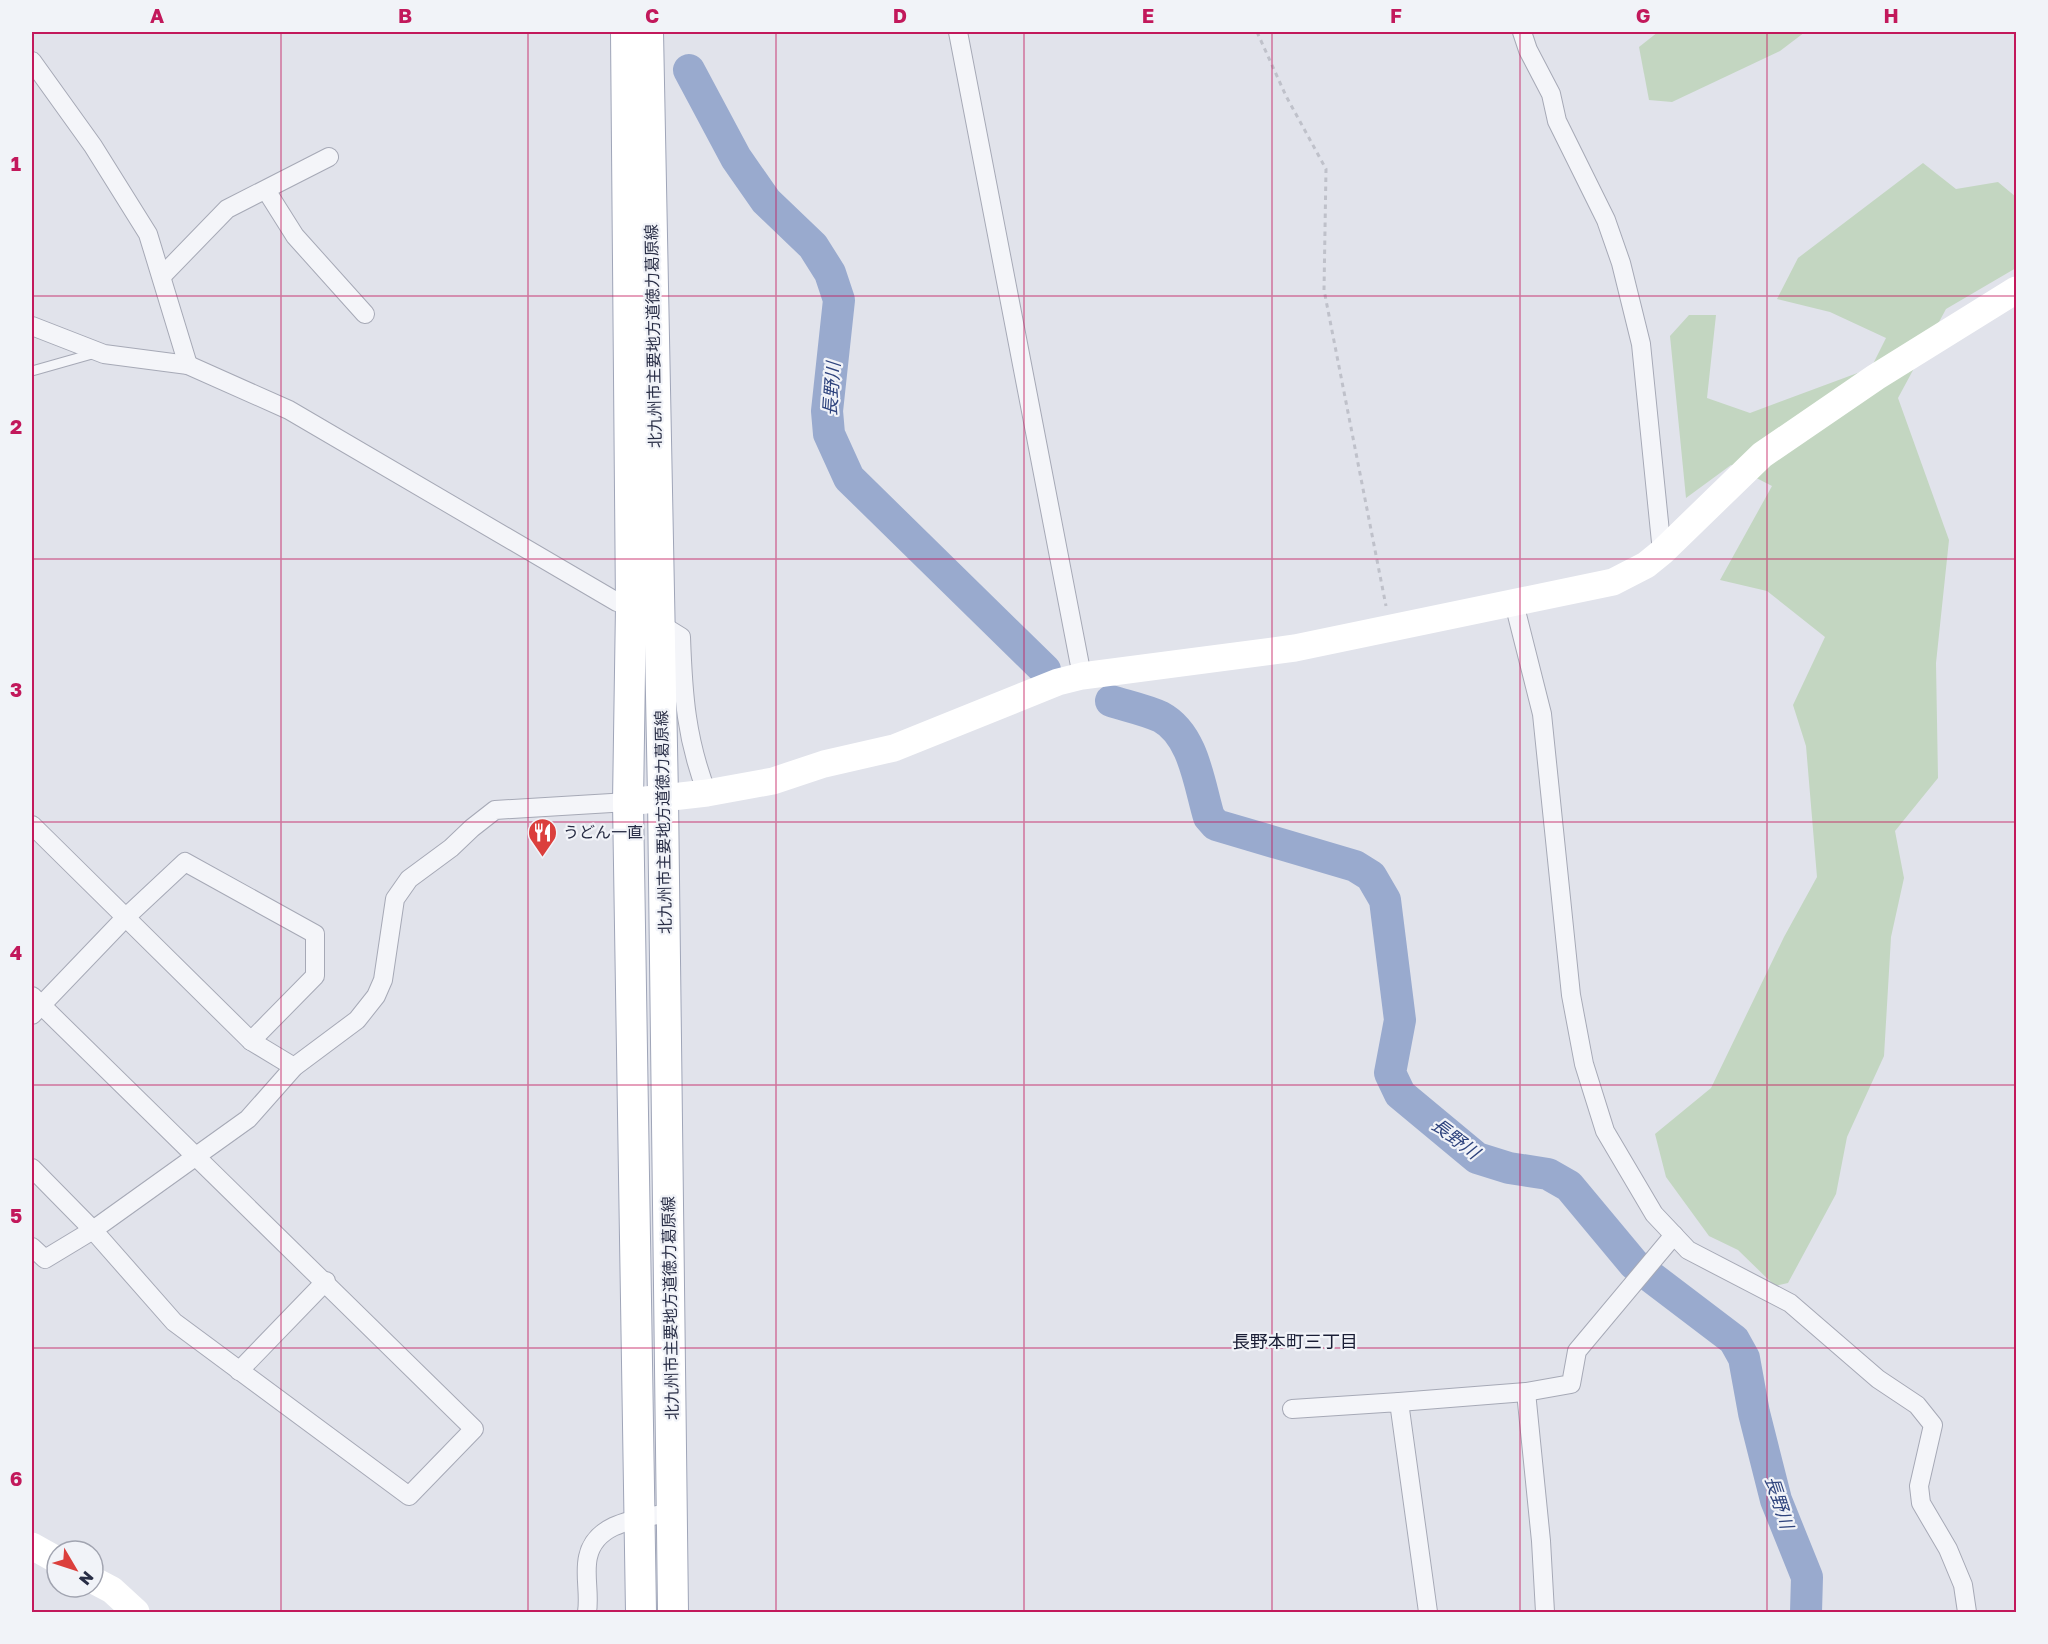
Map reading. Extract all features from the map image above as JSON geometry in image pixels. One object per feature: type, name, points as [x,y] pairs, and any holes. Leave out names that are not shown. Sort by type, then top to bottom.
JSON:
[{"type":"main road","name":"北九州市主要地方道徳力葛原線","points":[[626,32],[631,606],[628,802],[641,1612]]},
{"type":"main road","name":"北九州市主要地方道徳力葛原線","points":[[648,32],[656,543],[663,797],[673,1612]]},
{"type":"street","points":[[958,32],[1082,676]]},
{"type":"street","points":[[1522,32],[1528,50],[1551,94],[1557,121],[1606,220],[1621,263],[1641,344],[1662,552]]},
{"type":"street","points":[[32,61],[93,146],[148,234],[188,365]]},
{"type":"street","points":[[162,276],[227,209],[329,157]]},
{"type":"street","points":[[267,190],[295,236],[365,314]]},
{"type":"street","points":[[32,1247],[45,1259],[93,1230],[248,1119],[294,1066],[357,1020],[376,996],[383,980],[395,899],[409,879],[451,848],[495,810],[628,802],[707,793],[773,781],[825,764],[894,747],[1058,682],[1082,676],[1295,648],[1614,582],[1646,565],[1662,552],[1762,455],[1876,377],[2016,290]]},
{"type":"street","points":[[32,326],[104,354],[188,365],[289,410],[681,637],[684,709],[694,759],[707,793]]},
{"type":"street","points":[[1514,603],[1542,714],[1571,995],[1584,1064],[1605,1131],[1654,1214],[1688,1250],[1790,1303],[1878,1379],[1917,1405],[1934,1425],[1919,1486],[1922,1503],[1947,1548],[1963,1585],[1967,1612]]},
{"type":"street","points":[[32,825],[124,919],[251,1041],[294,1066]]},
{"type":"street","points":[[32,1168],[93,1230],[174,1322],[409,1496],[474,1429],[326,1281],[35,1005],[185,862],[315,934],[315,975],[251,1041]]},
{"type":"street","points":[[1292,1409],[1526,1392],[1571,1384],[1577,1351],[1674,1235]]},
{"type":"street","points":[[239,1371],[326,1281]]},
{"type":"street","points":[[1526,1392],[1541,1541],[1545,1612]]},
{"type":"street","points":[[1399,1402],[1428,1612]]},
{"type":"street","points":[[587,1612],[588,1557],[596,1536],[614,1525],[672,1512]]},
{"type":"street","points":[[105,1586],[136,1612]]},
{"type":"lane","points":[[32,371],[85,354],[104,354]]},
{"type":"path","points":[[1257,32],[1286,96],[1326,169],[1324,290],[1390,628]]},
{"type":"green space","points":[[1658,32],[1805,32],[1780,51],[1672,102],[1649,100],[1639,47]]},
{"type":"green space","points":[[1923,163],[1956,189],[1998,182],[2016,197],[2016,268],[1946,309],[1898,398],[1949,540],[1936,663],[1938,778],[1895,831],[1904,878],[1891,937],[1884,1056],[1847,1137],[1836,1194],[1788,1283],[1775,1286],[1738,1250],[1709,1236],[1666,1177],[1655,1134],[1711,1088],[1784,937],[1817,877],[1806,746],[1793,705],[1825,637],[1767,591],[1720,580],[1772,486],[1731,465],[1686,498],[1670,336],[1689,315],[1716,315],[1707,398],[1750,413],[1871,368],[1886,338],[1830,312],[1777,299],[1798,258]]},
{"type":"waterway","name":"長野川","points":[[689,70],[736,158],[766,201],[813,246],[830,273],[839,300],[827,411],[829,434],[849,478],[1045,670]]},
{"type":"waterway","name":"長野川","points":[[1111,701],[1161,717],[1172,725],[1181,736],[1194,761],[1209,817],[1216,825],[1355,866],[1371,876],[1385,900],[1400,1020],[1390,1073],[1400,1094],[1477,1158],[1509,1168],[1548,1174],[1569,1186],[1634,1264],[1734,1340],[1744,1358],[1754,1413],[1776,1500],[1807,1577],[1806,1612]]},
{"type":"place","name":"うどん一直","points":[[542,858]]},
{"type":"district","name":"長野本町三丁目","points":[[1295,1341]]}]
